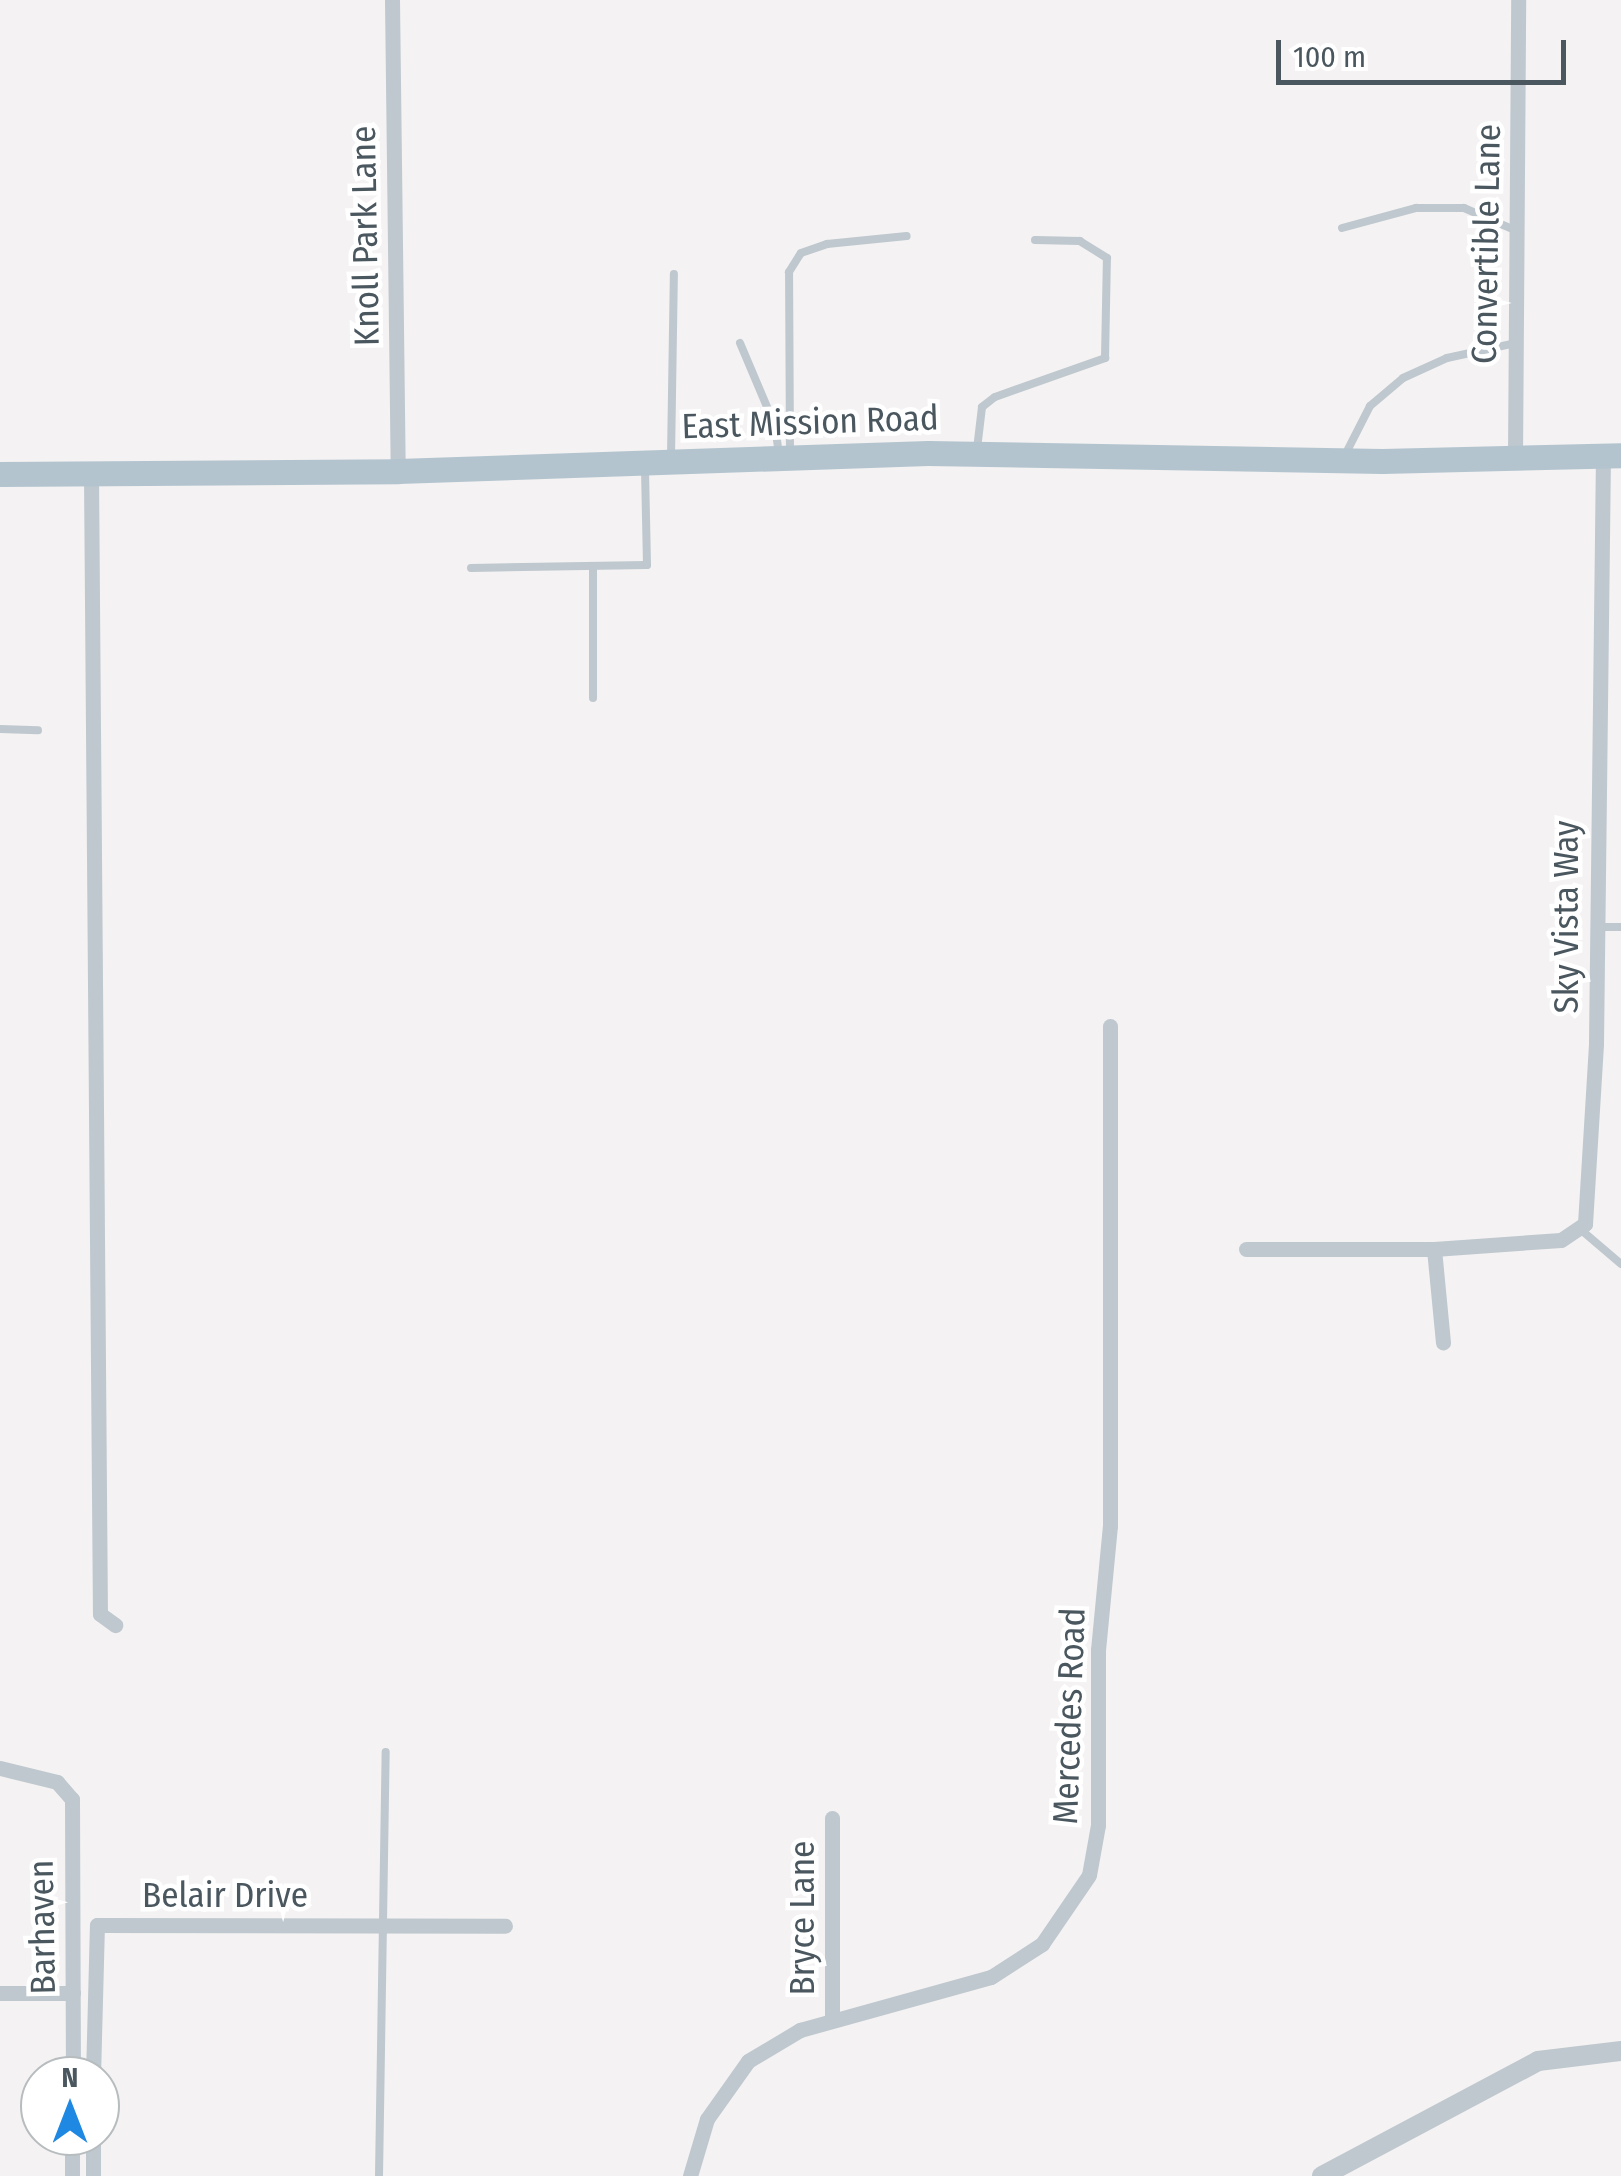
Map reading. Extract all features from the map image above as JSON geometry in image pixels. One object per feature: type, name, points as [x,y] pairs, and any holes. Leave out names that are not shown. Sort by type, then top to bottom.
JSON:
[{"type":"main road","name":"East Mission Road","points":[[0,474],[398,471],[976,453],[1343,461],[1612,455]]},
{"type":"street","name":"Knoll Park Lane","points":[[392,0],[398,471]]},
{"type":"street","name":"Convertible Lane","points":[[1514,458],[1518,0]]},
{"type":"street","name":"Sky Vista Way","points":[[1580,1229],[1590,1188],[1612,455]]},
{"type":"street","points":[[91,474],[100,1614],[115,1625]]},
{"type":"street","name":"Mercedes Road","points":[[690,2176],[707,2119],[748,2062],[800,2030],[832,2018],[990,1977],[1042,1944],[1089,1875],[1098,1825],[1098,1650],[1110,1526],[1110,1026]]},
{"type":"street","points":[[1246,1249],[1434,1248],[1562,1240],[1580,1229]]},
{"type":"street","points":[[1434,1248],[1443,1343]]},
{"type":"street","name":"Barhaven","points":[[0,1768],[57,1782],[72,1799],[73,2056]]},
{"type":"street","name":"Bryce Lane","points":[[832,1818],[832,2018]]},
{"type":"street","name":"Belair Drive","points":[[94,2056],[97,1924],[506,1926]]},
{"type":"street","points":[[0,1993],[74,1993]]},
{"type":"street","points":[[1322,2176],[1538,2061],[1621,2050]]},
{"type":"lane","points":[[1342,228],[1416,208],[1464,208],[1517,232]]},
{"type":"lane","points":[[785,457],[789,272],[800,253],[827,244],[907,236]]},
{"type":"lane","points":[[976,453],[982,407],[996,396],[1088,369],[1104,358],[1107,258],[1080,241],[1035,240]]},
{"type":"lane","points":[[471,568],[647,564],[674,274]]},
{"type":"lane","points":[[740,343],[785,457]]},
{"type":"lane","points":[[1343,461],[1351,433],[1370,406],[1403,378],[1447,358],[1516,343]]},
{"type":"lane","points":[[593,566],[593,698]]},
{"type":"lane","points":[[0,729],[38,730]]},
{"type":"lane","points":[[1596,927],[1621,927]]},
{"type":"lane","points":[[1580,1229],[1621,1264]]},
{"type":"lane","points":[[379,2176],[386,1752]]}]
